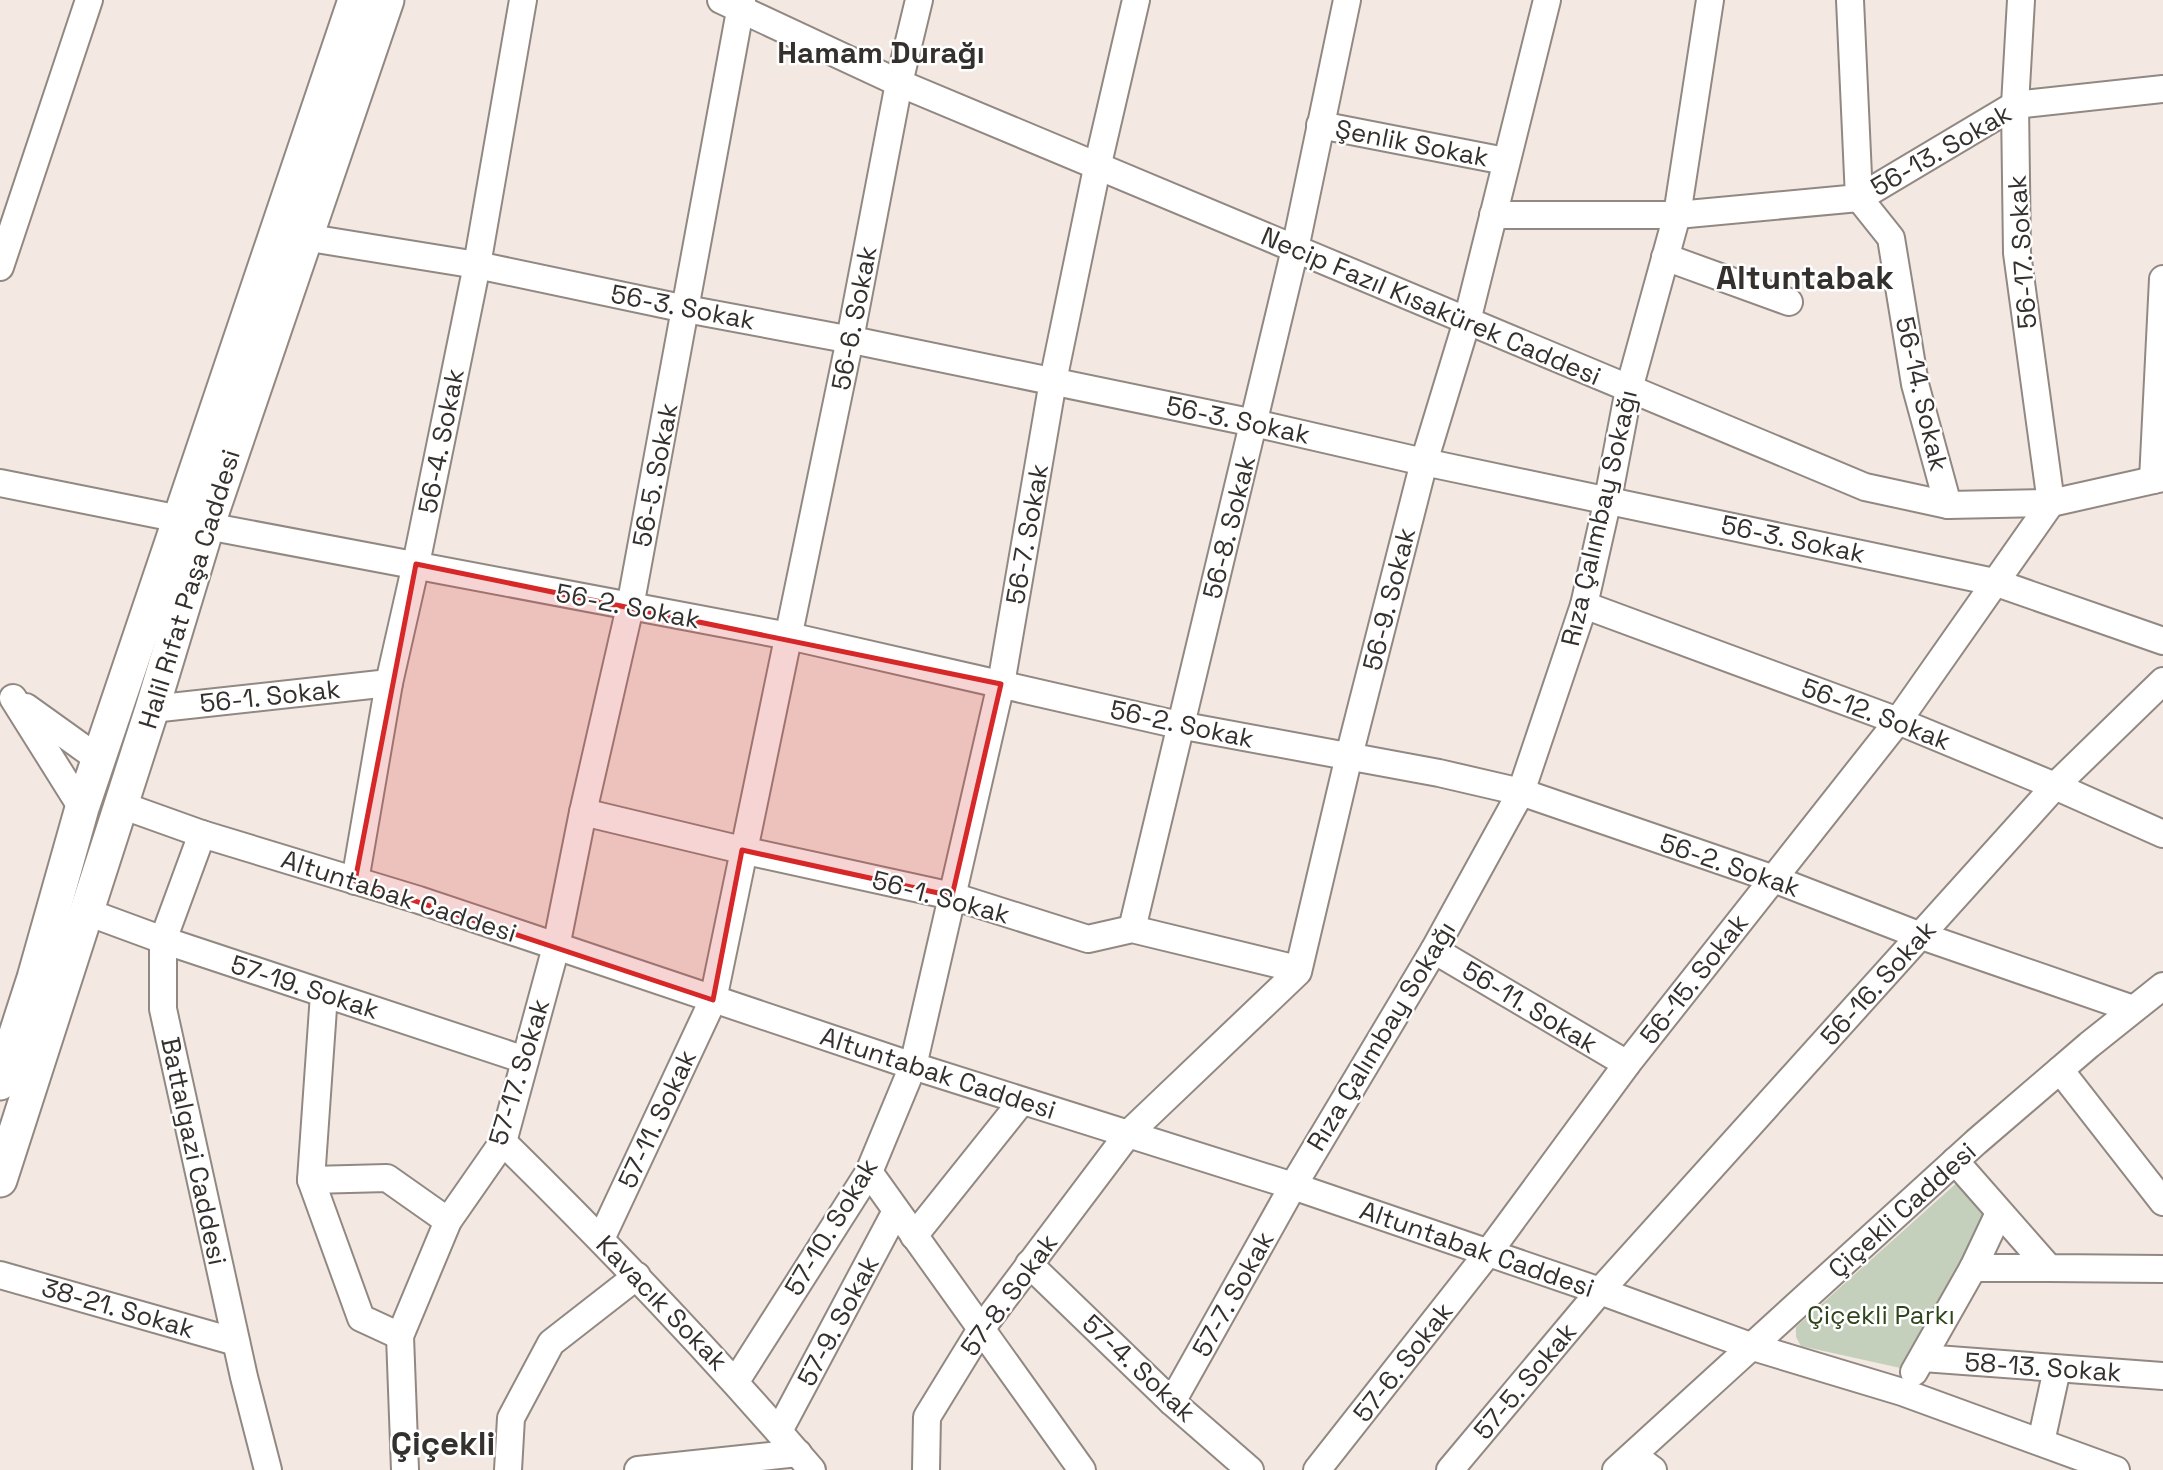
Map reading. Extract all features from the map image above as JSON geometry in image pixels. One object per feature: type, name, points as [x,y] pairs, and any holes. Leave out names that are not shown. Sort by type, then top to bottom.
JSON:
[{"type":"main road","name":"Halil Rıfat Paşa Caddesi","points":[[0,1180],[152,709],[194,522],[355,0]]},
{"type":"main road","name":"Halil Rıfat Paşa Caddesi","points":[[0,1083],[34,978],[82,808],[304,237],[387,0]]},
{"type":"street","points":[[0,267],[89,0]]},
{"type":"street","name":"56-4. Sokak","points":[[355,881],[389,683],[477,265],[523,0]]},
{"type":"street","name":"56-6. Sokak","points":[[742,850],[850,339],[899,83],[919,0]]},
{"type":"street","name":"56-7. Sokak","points":[[913,1066],[1001,684],[1052,381],[1136,0]]},
{"type":"street","name":"56-8. Sokak","points":[[1132,929],[1295,249],[1347,0]]},
{"type":"street","name":"56-9. Sokak","points":[[1128,1134],[1298,972],[1349,756],[1424,462],[1467,321],[1546,0]]},
{"type":"street","name":"Rıza Çalımbay Sokağı","points":[[1293,1186],[1434,950],[1521,792],[1584,605],[1629,389],[1677,215],[1710,0]]},
{"type":"street","points":[[1850,0],[1859,198]]},
{"type":"street","name":"56-17. Sokak","points":[[2021,0],[2015,105],[2017,253],[2050,503]]},
{"type":"street","name":"Necip Fazıl Kısakürek Caddesi","points":[[735,3],[899,83],[1097,168],[1865,487],[1948,505],[2050,503],[2158,479]]},
{"type":"street","name":"56-5. Sokak","points":[[556,947],[583,812],[630,607],[686,309],[735,3]]},
{"type":"street","name":"56-13. Sokak","points":[[1493,215],[1677,215],[1859,198],[2015,105],[2163,89]]},
{"type":"street","name":"Şenlik Sokak","points":[[1320,125],[1505,161]]},
{"type":"street","name":"56-14. Sokak","points":[[1859,198],[1891,238],[1915,384],[1948,505]]},
{"type":"street","name":"56-3. Sokak","points":[[304,237],[477,265],[686,309],[850,339],[1994,582],[2163,640]]},
{"type":"street","points":[[1665,257],[1789,302]]},
{"type":"street","points":[[2158,479],[2163,279]]},
{"type":"street","name":"56-2. Sokak","points":[[0,483],[789,636],[1180,725],[1439,773],[1521,792],[1774,879],[1921,936],[2152,1002]]},
{"type":"street","name":"56-15. Sokak","points":[[1488,1253],[1627,1064],[1898,721],[2050,503]]},
{"type":"street","name":"56-12. Sokak","points":[[1584,605],[1898,721],[2163,834]]},
{"type":"street","name":"56-16. Sokak","points":[[1600,1291],[2055,786],[2163,681]]},
{"type":"street","name":"56-1. Sokak","points":[[152,709],[389,683]]},
{"type":"street","points":[[7,692],[100,760]]},
{"type":"street","points":[[7,692],[82,808]]},
{"type":"street","name":"Altuntabak Caddesi","points":[[121,805],[202,834],[355,881],[913,1066],[1293,1186],[1600,1291],[1753,1347],[1902,1392],[2116,1470]]},
{"type":"street","name":"56-1. Sokak","points":[[583,812],[952,896],[1088,939],[1132,929],[1297,969]]},
{"type":"street","name":"Battalgazi Caddesi","points":[[202,834],[163,940],[163,1010],[236,1342],[268,1470]]},
{"type":"street","name":"57-11. Sokak","points":[[601,1239],[713,1000],[742,850]]},
{"type":"street","name":"57-19. Sokak","points":[[87,912],[163,940],[525,1060]]},
{"type":"street","name":"57-17. Sokak","points":[[405,1470],[400,1336],[448,1221],[503,1142],[556,947]]},
{"type":"street","name":"56-11. Sokak","points":[[1434,950],[1627,1064]]},
{"type":"street","points":[[324,994],[311,1180],[361,1318],[400,1336]]},
{"type":"street","name":"Çiçekli Caddesi","points":[[1634,1465],[1753,1347],[1955,1161],[2060,1070],[2152,1002]]},
{"type":"street","name":"57-10. Sokak","points":[[736,1381],[869,1172],[913,1066]]},
{"type":"street","points":[[2060,1070],[2163,1202]]},
{"type":"street","points":[[914,1236],[1022,1101]]},
{"type":"street","name":"57-8. Sokak","points":[[926,1470],[927,1417],[981,1329],[1128,1134]]},
{"type":"street","name":"Kavacık Sokak","points":[[503,1142],[637,1276],[736,1381],[805,1462]]},
{"type":"street","points":[[1955,1161],[2049,1268]]},
{"type":"street","points":[[869,1172],[1082,1470]]},
{"type":"street","points":[[311,1180],[387,1178],[448,1221]]},
{"type":"street","name":"57-7. Sokak","points":[[1172,1402],[1293,1186]]},
{"type":"street","name":"57-9. Sokak","points":[[779,1431],[896,1211]]},
{"type":"street","points":[[1902,1392],[1973,1268],[1999,1213]]},
{"type":"street","name":"57-6. Sokak","points":[[1317,1470],[1488,1253]]},
{"type":"street","name":"57-4. Sokak","points":[[1029,1264],[1172,1402],[1250,1470]]},
{"type":"street","points":[[1973,1268],[2163,1269]]},
{"type":"street","name":"38-21. Sokak","points":[[0,1275],[236,1342]]},
{"type":"street","points":[[508,1470],[511,1418],[551,1343],[637,1276]]},
{"type":"street","name":"57-5. Sokak","points":[[1450,1470],[1600,1291]]},
{"type":"street","name":"58-13. Sokak","points":[[1923,1358],[2163,1376]]},
{"type":"street","points":[[2041,1442],[2057,1369]]},
{"type":"street","points":[[638,1470],[805,1462]]},
{"type":"highlighted area","points":[[416,564],[1001,684],[952,896],[742,850],[713,1000],[355,881]]},
{"type":"green space","name":"Çiçekli Parkı","points":[[1960,1180],[1990,1222],[1905,1369],[1801,1346],[1796,1337],[1796,1327]]},
{"type":"district","name":"Hamam Durağı","points":[[881,53]]},
{"type":"district","name":"Altuntabak","points":[[1805,277]]},
{"type":"district","name":"Çiçekli","points":[[443,1443]]}]
